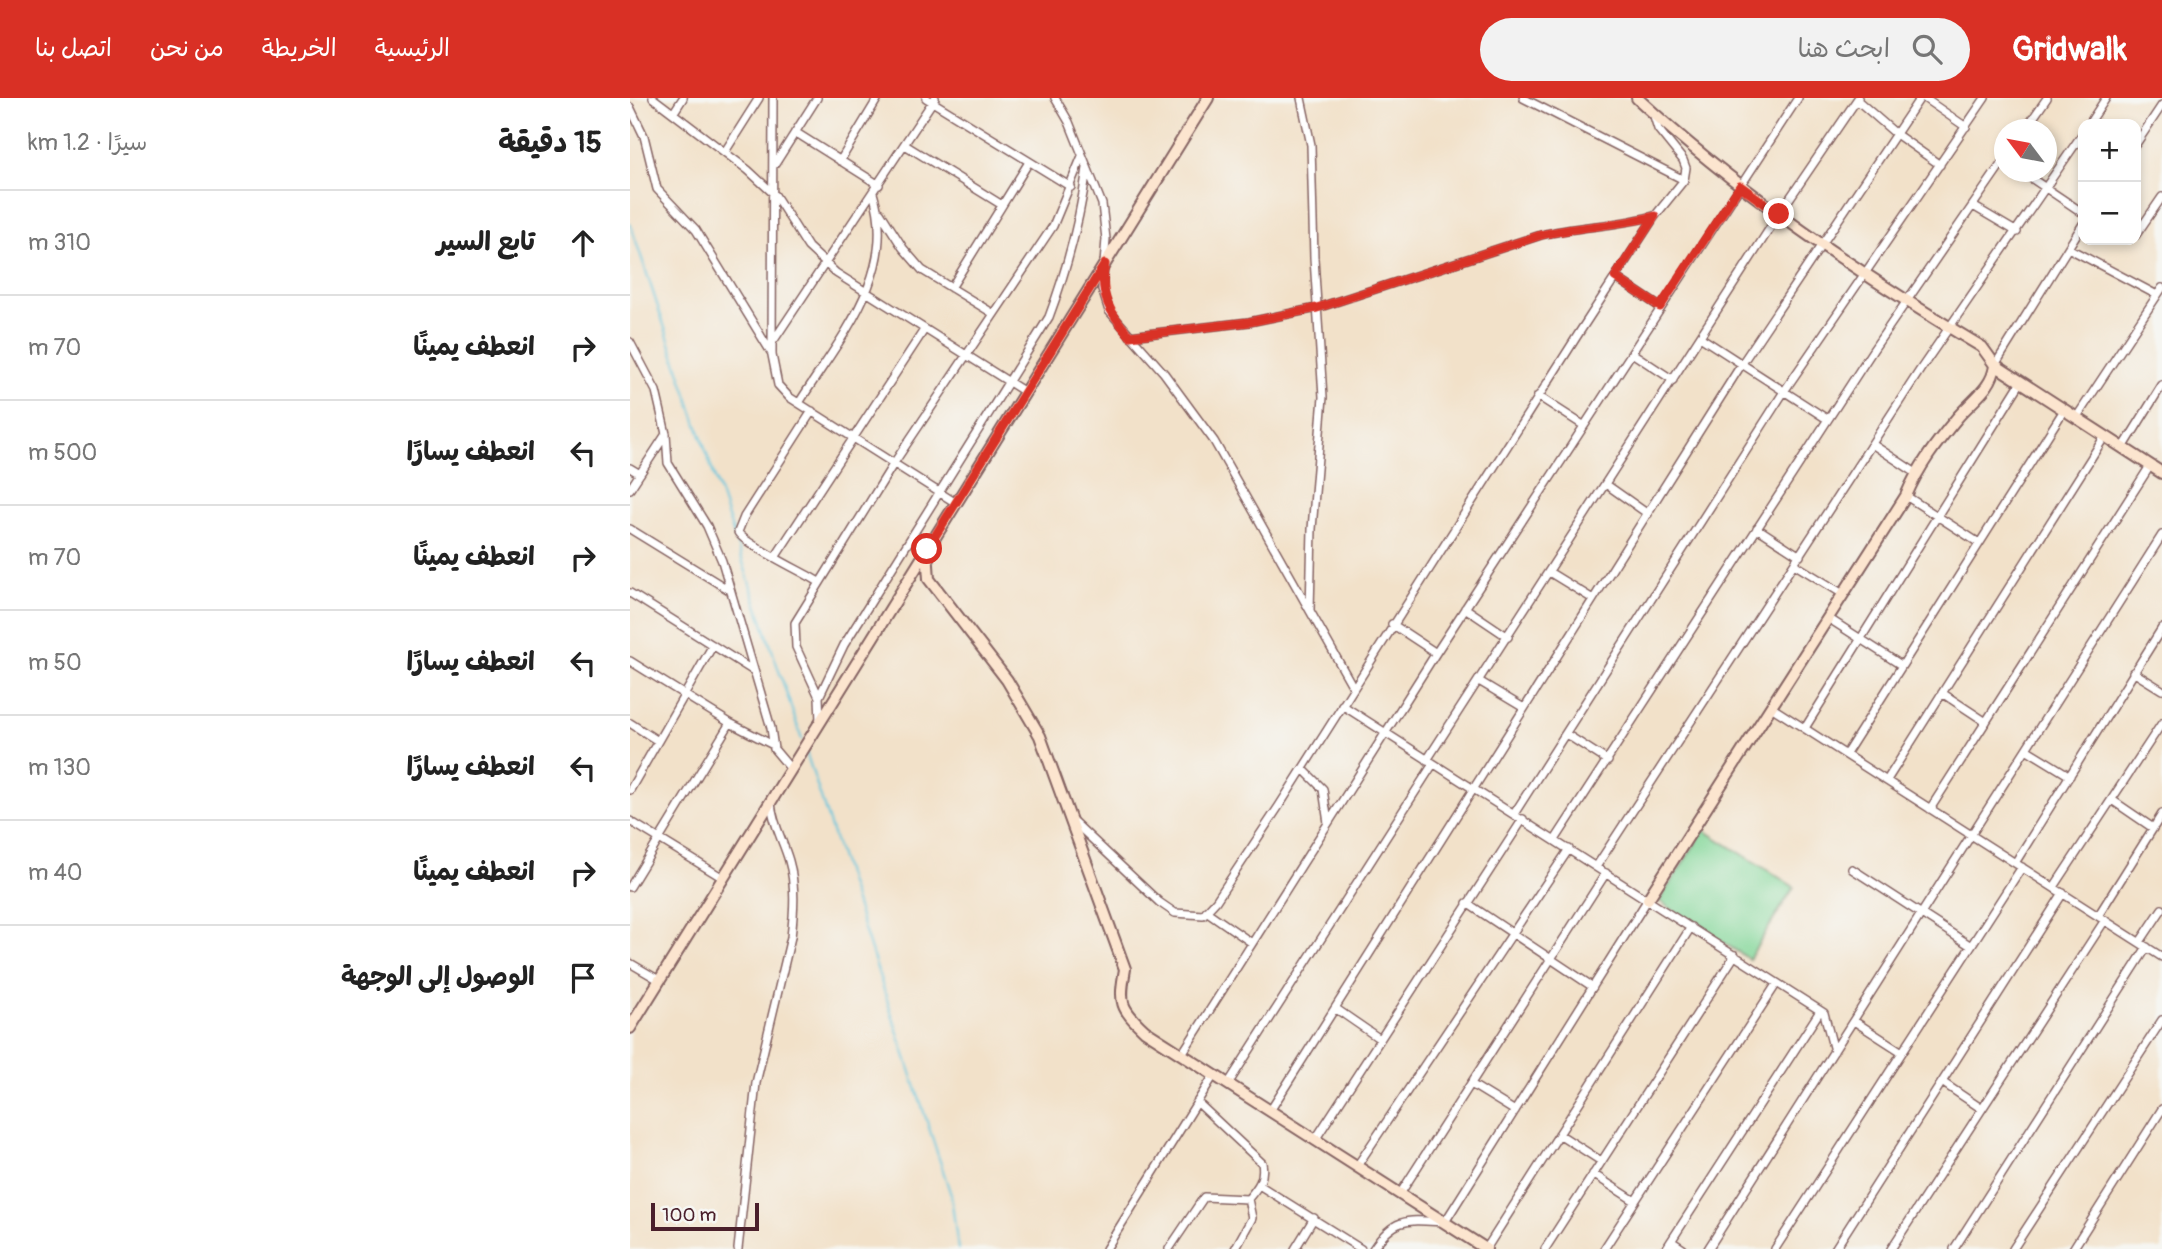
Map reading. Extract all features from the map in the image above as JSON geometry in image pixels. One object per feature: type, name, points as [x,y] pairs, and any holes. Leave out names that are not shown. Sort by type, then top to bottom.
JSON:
[{"type":"street","points":[[653,98],[726,150],[775,195],[792,225],[824,263],[924,330],[1025,392]]},
{"type":"street","points":[[674,112],[683,98]]},
{"type":"street","points":[[726,150],[759,98]]},
{"type":"street","points":[[773,98],[775,195],[772,355],[778,385],[811,411],[956,503]]},
{"type":"street","points":[[775,164],[817,98]]},
{"type":"street","points":[[840,160],[878,98]]},
{"type":"street","points":[[1055,98],[1087,167],[1105,220],[1102,289],[1114,318],[1164,373],[1214,441],[1353,687]]},
{"type":"street","points":[[630,1028],[1208,98]]},
{"type":"street","points":[[1301,98],[1311,145],[1317,308],[1324,397],[1312,529],[1310,610]]},
{"type":"street","points":[[1523,98],[1684,180]]},
{"type":"street","points":[[1637,98],[1740,186],[1822,246],[1982,347],[1995,365],[2162,473]]},
{"type":"street","points":[[1182,1055],[1436,653],[1798,98]]},
{"type":"street","points":[[1270,1111],[1743,362],[1896,134],[1922,98],[1966,127]]},
{"type":"street","points":[[1514,814],[1785,390],[1985,98]]},
{"type":"street","points":[[2033,119],[2047,98]]},
{"type":"street","points":[[2092,119],[2106,98]]},
{"type":"street","points":[[774,340],[879,185],[931,99],[1071,187]]},
{"type":"street","points":[[1228,1084],[1479,681],[1779,214],[1858,99],[1896,134],[1940,165]]},
{"type":"street","points":[[2141,136],[2162,105]]},
{"type":"street","points":[[630,107],[644,136],[657,189],[696,230],[772,355]]},
{"type":"street","points":[[1070,818],[1175,914],[1185,916],[1206,911],[1303,769],[1392,624],[1615,277],[1655,216],[1684,180],[1686,168],[1683,160],[1658,129],[1652,112]]},
{"type":"street","points":[[795,132],[879,185]]},
{"type":"street","points":[[1596,867],[1920,370],[2078,141]]},
{"type":"street","points":[[905,145],[1002,205]]},
{"type":"street","points":[[820,721],[819,697],[796,647],[795,623],[894,463],[1053,226],[1082,156]]},
{"type":"street","points":[[951,288],[1029,162]]},
{"type":"street","points":[[819,697],[844,645],[1042,331],[1055,301],[1082,206],[1087,167]]},
{"type":"street","points":[[1555,841],[1828,419],[1994,175]]},
{"type":"street","points":[[2038,182],[2078,210]]},
{"type":"street","points":[[873,193],[879,211],[913,261],[994,314]]},
{"type":"street","points":[[2141,228],[2162,197]]},
{"type":"street","points":[[1973,206],[2017,232]]},
{"type":"street","points":[[799,403],[868,293],[880,250],[879,211]]},
{"type":"street","points":[[1130,336],[1249,322],[1317,308],[1541,235],[1567,229],[1612,226],[1655,216]]},
{"type":"street","points":[[1445,1222],[1906,496],[1916,472],[1959,415],[1991,381],[1995,365],[2078,232]]},
{"type":"street","points":[[2068,247],[2157,295]]},
{"type":"street","points":[[1615,277],[1660,307]]},
{"type":"street","points":[[2076,418],[2162,288]]},
{"type":"street","points":[[776,556],[924,330]]},
{"type":"street","points":[[1700,337],[1743,362],[1828,419]]},
{"type":"street","points":[[630,342],[656,391],[666,434],[668,463],[707,526],[730,590],[771,728],[773,745]]},
{"type":"street","points":[[1632,353],[1673,380]]},
{"type":"street","points":[[1805,728],[2021,382]]},
{"type":"street","points":[[2123,448],[2162,385]]},
{"type":"street","points":[[1538,396],[1583,425]]},
{"type":"street","points":[[1846,754],[2064,410]]},
{"type":"street","points":[[811,411],[740,525],[738,533],[744,542],[776,556],[819,582]]},
{"type":"street","points":[[630,489],[666,434]]},
{"type":"street","points":[[1887,780],[2105,436]]},
{"type":"street","points":[[1872,444],[1916,472]]},
{"type":"street","points":[[1930,809],[2150,466]]},
{"type":"street","points":[[630,468],[640,474]]},
{"type":"street","points":[[1607,485],[1648,514]]},
{"type":"street","points":[[1906,496],[1979,544]]},
{"type":"street","points":[[1757,528],[1800,556]]},
{"type":"street","points":[[630,529],[730,590]]},
{"type":"street","points":[[1708,1249],[2162,536]]},
{"type":"street","points":[[927,549],[929,579],[1027,710],[1040,736],[1125,970],[1120,998],[1126,1013],[1145,1031],[1486,1249],[1691,927]]},
{"type":"street","points":[[1794,564],[1843,594]]},
{"type":"street","points":[[1549,572],[1593,599]]},
{"type":"street","points":[[630,593],[752,670]]},
{"type":"street","points":[[1465,608],[1508,637]]},
{"type":"street","points":[[1828,618],[1901,666]]},
{"type":"street","points":[[1392,624],[1436,653]]},
{"type":"street","points":[[1775,1249],[1970,946],[2070,776],[2162,628]]},
{"type":"street","points":[[630,790],[713,645]]},
{"type":"street","points":[[630,662],[730,723],[773,745],[790,768]]},
{"type":"street","points":[[2133,672],[2162,690]]},
{"type":"street","points":[[1479,681],[1524,708]]},
{"type":"street","points":[[1942,693],[1986,722]]},
{"type":"street","points":[[1342,705],[1824,1013],[1834,1051]]},
{"type":"street","points":[[1771,707],[2162,957]]},
{"type":"street","points":[[630,723],[658,741]]},
{"type":"street","points":[[630,887],[730,723]]},
{"type":"street","points":[[2054,887],[2162,723]]},
{"type":"street","points":[[1566,734],[1608,761]]},
{"type":"street","points":[[2026,749],[2070,776]]},
{"type":"street","points":[[1303,769],[1323,789],[1328,823]]},
{"type":"street","points":[[738,1249],[756,1083],[793,914],[790,864],[773,824],[771,799]]},
{"type":"street","points":[[2112,800],[2153,828]]},
{"type":"street","points":[[1891,1249],[2102,918],[2162,814]]},
{"type":"street","points":[[1315,1140],[1522,819]]},
{"type":"street","points":[[630,821],[723,878]]},
{"type":"street","points":[[1357,1166],[1569,849]]},
{"type":"street","points":[[1852,869],[1970,946]]},
{"type":"street","points":[[1400,1194],[1606,873]]},
{"type":"street","points":[[1835,1249],[2063,893]]},
{"type":"street","points":[[1467,903],[1593,987]]},
{"type":"street","points":[[1954,1249],[2143,945],[2162,909]]},
{"type":"street","points":[[1206,911],[1252,943]]},
{"type":"street","points":[[1545,1249],[1735,955]]},
{"type":"street","points":[[630,963],[659,980]]},
{"type":"street","points":[[1604,1249],[1777,983]]},
{"type":"street","points":[[1335,1008],[1380,1039]]},
{"type":"street","points":[[1666,1249],[1819,1011]]},
{"type":"street","points":[[2013,1249],[2162,1020]]},
{"type":"street","points":[[1854,1021],[1902,1052]]},
{"type":"street","points":[[1106,1249],[1214,1075]]},
{"type":"street","points":[[1942,1082],[1982,1109]]},
{"type":"street","points":[[1471,1084],[1515,1111]]},
{"type":"street","points":[[1197,1102],[1262,1163],[1264,1173],[1248,1199]]},
{"type":"street","points":[[2073,1249],[2162,1109]]},
{"type":"street","points":[[1559,1134],[1601,1161]]},
{"type":"street","points":[[1593,1174],[1635,1202]]},
{"type":"street","points":[[1259,1185],[1362,1249]]},
{"type":"street","points":[[1169,1249],[1204,1197],[1248,1199]]},
{"type":"street","points":[[1235,1249],[1252,1218],[1248,1199]]},
{"type":"street","points":[[1295,1249],[1314,1218]]},
{"type":"street","points":[[1373,1249],[1392,1224],[1409,1220],[1445,1222]]},
{"type":"street","points":[[1671,1241],[1683,1249]]},
{"type":"green space","points":[[1704,830],[1794,887],[1749,959],[1659,901]]},
{"type":"waterway","points":[[630,223],[802,740]]},
{"type":"waterway","points":[[806,752],[951,1195],[958,1249]]},
{"type":"route","points":[[927,549],[1105,264],[1102,289],[1109,311],[1130,336],[1249,322],[1317,308],[1541,235],[1590,226],[1612,226],[1655,216],[1615,277],[1660,307],[1740,186],[1779,214]]}]
